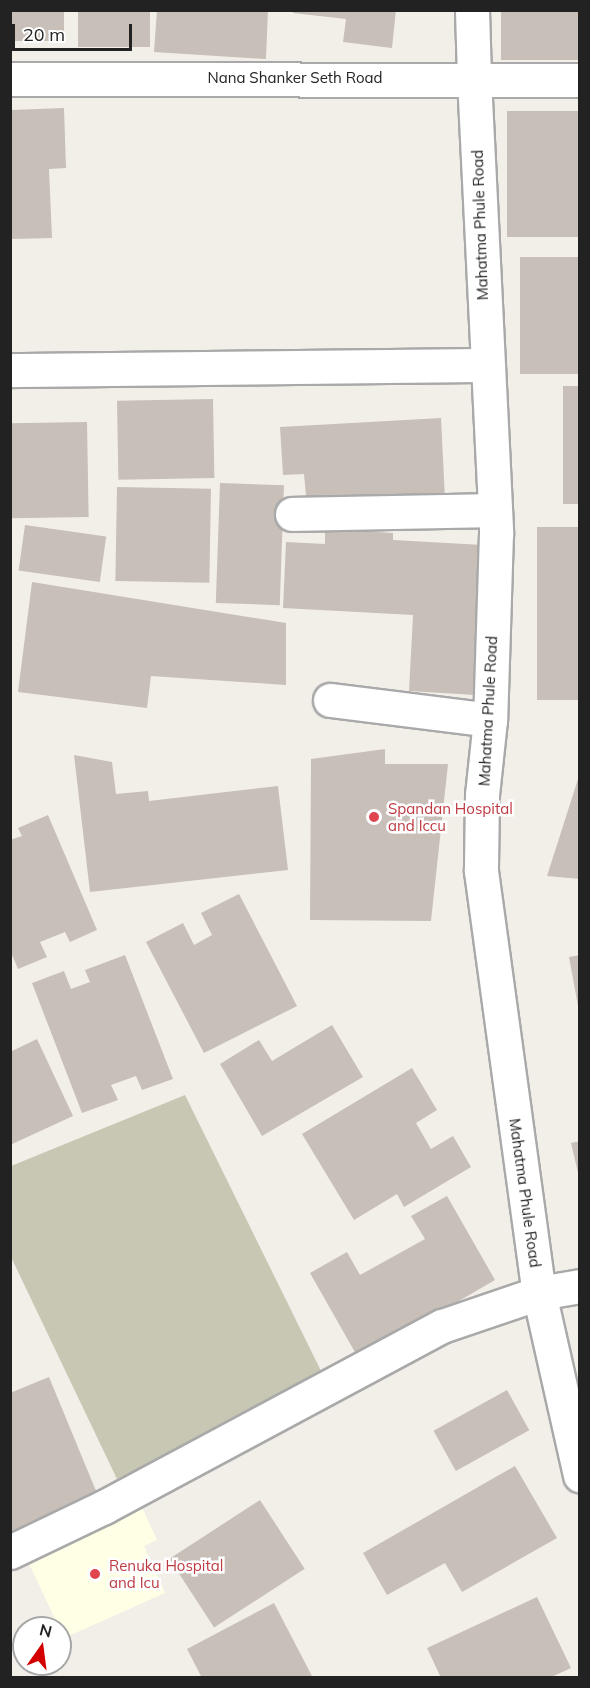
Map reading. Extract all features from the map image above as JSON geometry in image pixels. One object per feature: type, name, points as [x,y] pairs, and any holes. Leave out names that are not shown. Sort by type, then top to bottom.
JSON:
[{"type":"street","name":"Mahatma Phule Road","points":[[472,10],[494,510],[490,720],[483,795],[481,871],[539,1293],[579,1475]]},
{"type":"street","name":"Nana Shanker Seth Road","points":[[10,79],[474,78],[579,80]]},
{"type":"street","points":[[10,370],[486,365]]},
{"type":"street","points":[[292,514],[494,510]]},
{"type":"street","points":[[330,700],[490,720]]},
{"type":"street","points":[[10,1552],[115,1501],[442,1326],[539,1293],[579,1286]]},
{"type":"shaded area","points":[[185,1095],[325,1379],[117,1479],[11,1257],[11,1166]]},
{"type":"shaded area","name":"Renuka Hospital and Icu","points":[[140,1503],[157,1540],[144,1546],[165,1593],[72,1634],[72,1616],[54,1616],[25,1555]]},
{"type":"building","points":[[10,10],[64,10],[64,41],[10,41]]},
{"type":"building","points":[[78,10],[150,10],[150,47],[78,47]]},
{"type":"building","points":[[157,10],[268,10],[266,59],[154,52]]},
{"type":"building","points":[[294,10],[396,10],[392,48],[343,42],[346,19],[293,13]]},
{"type":"building","points":[[501,10],[580,10],[580,60],[501,60]]},
{"type":"building","points":[[64,108],[66,168],[49,169],[52,238],[10,239],[10,110]]},
{"type":"building","points":[[507,111],[580,111],[580,237],[507,237]]},
{"type":"building","points":[[520,257],[580,257],[580,374],[520,374]]},
{"type":"building","points":[[563,386],[580,386],[580,504],[563,504]]},
{"type":"building","points":[[213,399],[214,478],[118,480],[117,401]]},
{"type":"building","points":[[441,418],[445,499],[307,507],[304,474],[283,475],[280,427]]},
{"type":"building","points":[[87,422],[89,517],[12,518],[10,423]]},
{"type":"building","points":[[220,483],[284,485],[280,605],[216,603]]},
{"type":"building","points":[[117,487],[211,489],[209,583],[115,581]]},
{"type":"building","points":[[25,525],[106,536],[100,582],[19,571]]},
{"type":"building","points":[[537,527],[580,527],[580,700],[537,700]]},
{"type":"building","points":[[325,529],[393,533],[393,540],[483,545],[475,695],[409,691],[413,615],[283,608],[286,542],[325,544]]},
{"type":"building","points":[[32,582],[286,623],[286,685],[151,676],[147,708],[18,692]]},
{"type":"building","points":[[385,749],[385,764],[448,764],[431,921],[310,920],[311,759]]},
{"type":"building","points":[[74,755],[112,762],[116,794],[148,791],[149,801],[278,786],[288,870],[90,892]]},
{"type":"building","points":[[579,776],[580,879],[547,876]]},
{"type":"building","points":[[48,815],[97,930],[70,942],[65,932],[40,942],[47,957],[18,969],[10,950],[10,840],[22,836],[18,828]]},
{"type":"building","points":[[239,894],[297,1006],[204,1053],[146,942],[183,923],[194,945],[212,935],[201,913]]},
{"type":"building","points":[[125,955],[173,1079],[142,1090],[136,1076],[111,1085],[118,1100],[82,1113],[32,983],[64,971],[71,989],[90,982],[85,970]]},
{"type":"building","points":[[580,955],[580,1006],[578,1006],[569,957]]},
{"type":"building","points":[[332,1025],[363,1077],[262,1136],[220,1064],[259,1040],[272,1061]]},
{"type":"building","points":[[37,1039],[73,1116],[10,1145],[10,1052]]},
{"type":"building","points":[[412,1068],[437,1110],[416,1123],[431,1149],[453,1136],[471,1167],[404,1207],[397,1194],[354,1220],[302,1134]]},
{"type":"building","points":[[580,1141],[580,1177],[579,1177],[571,1143]]},
{"type":"building","points":[[447,1196],[495,1280],[452,1305],[456,1311],[393,1347],[387,1336],[356,1354],[310,1273],[347,1252],[360,1275],[425,1239],[411,1216]]},
{"type":"building","points":[[49,1377],[101,1503],[10,1537],[10,1393]]},
{"type":"building","points":[[507,1390],[529,1430],[456,1471],[434,1431]]},
{"type":"building","points":[[515,1466],[557,1538],[462,1592],[445,1563],[387,1595],[363,1553]]},
{"type":"building","points":[[260,1500],[305,1569],[214,1628],[169,1559]]},
{"type":"building","points":[[537,1597],[571,1668],[549,1678],[441,1678],[427,1648]]},
{"type":"building","points":[[274,1603],[313,1678],[202,1678],[187,1649]]},
{"type":"place","name":"Spandan Hospital and Iccu","points":[[374,817]]},
{"type":"place","name":"Renuka Hospital and Icu","points":[[95,1574]]}]
